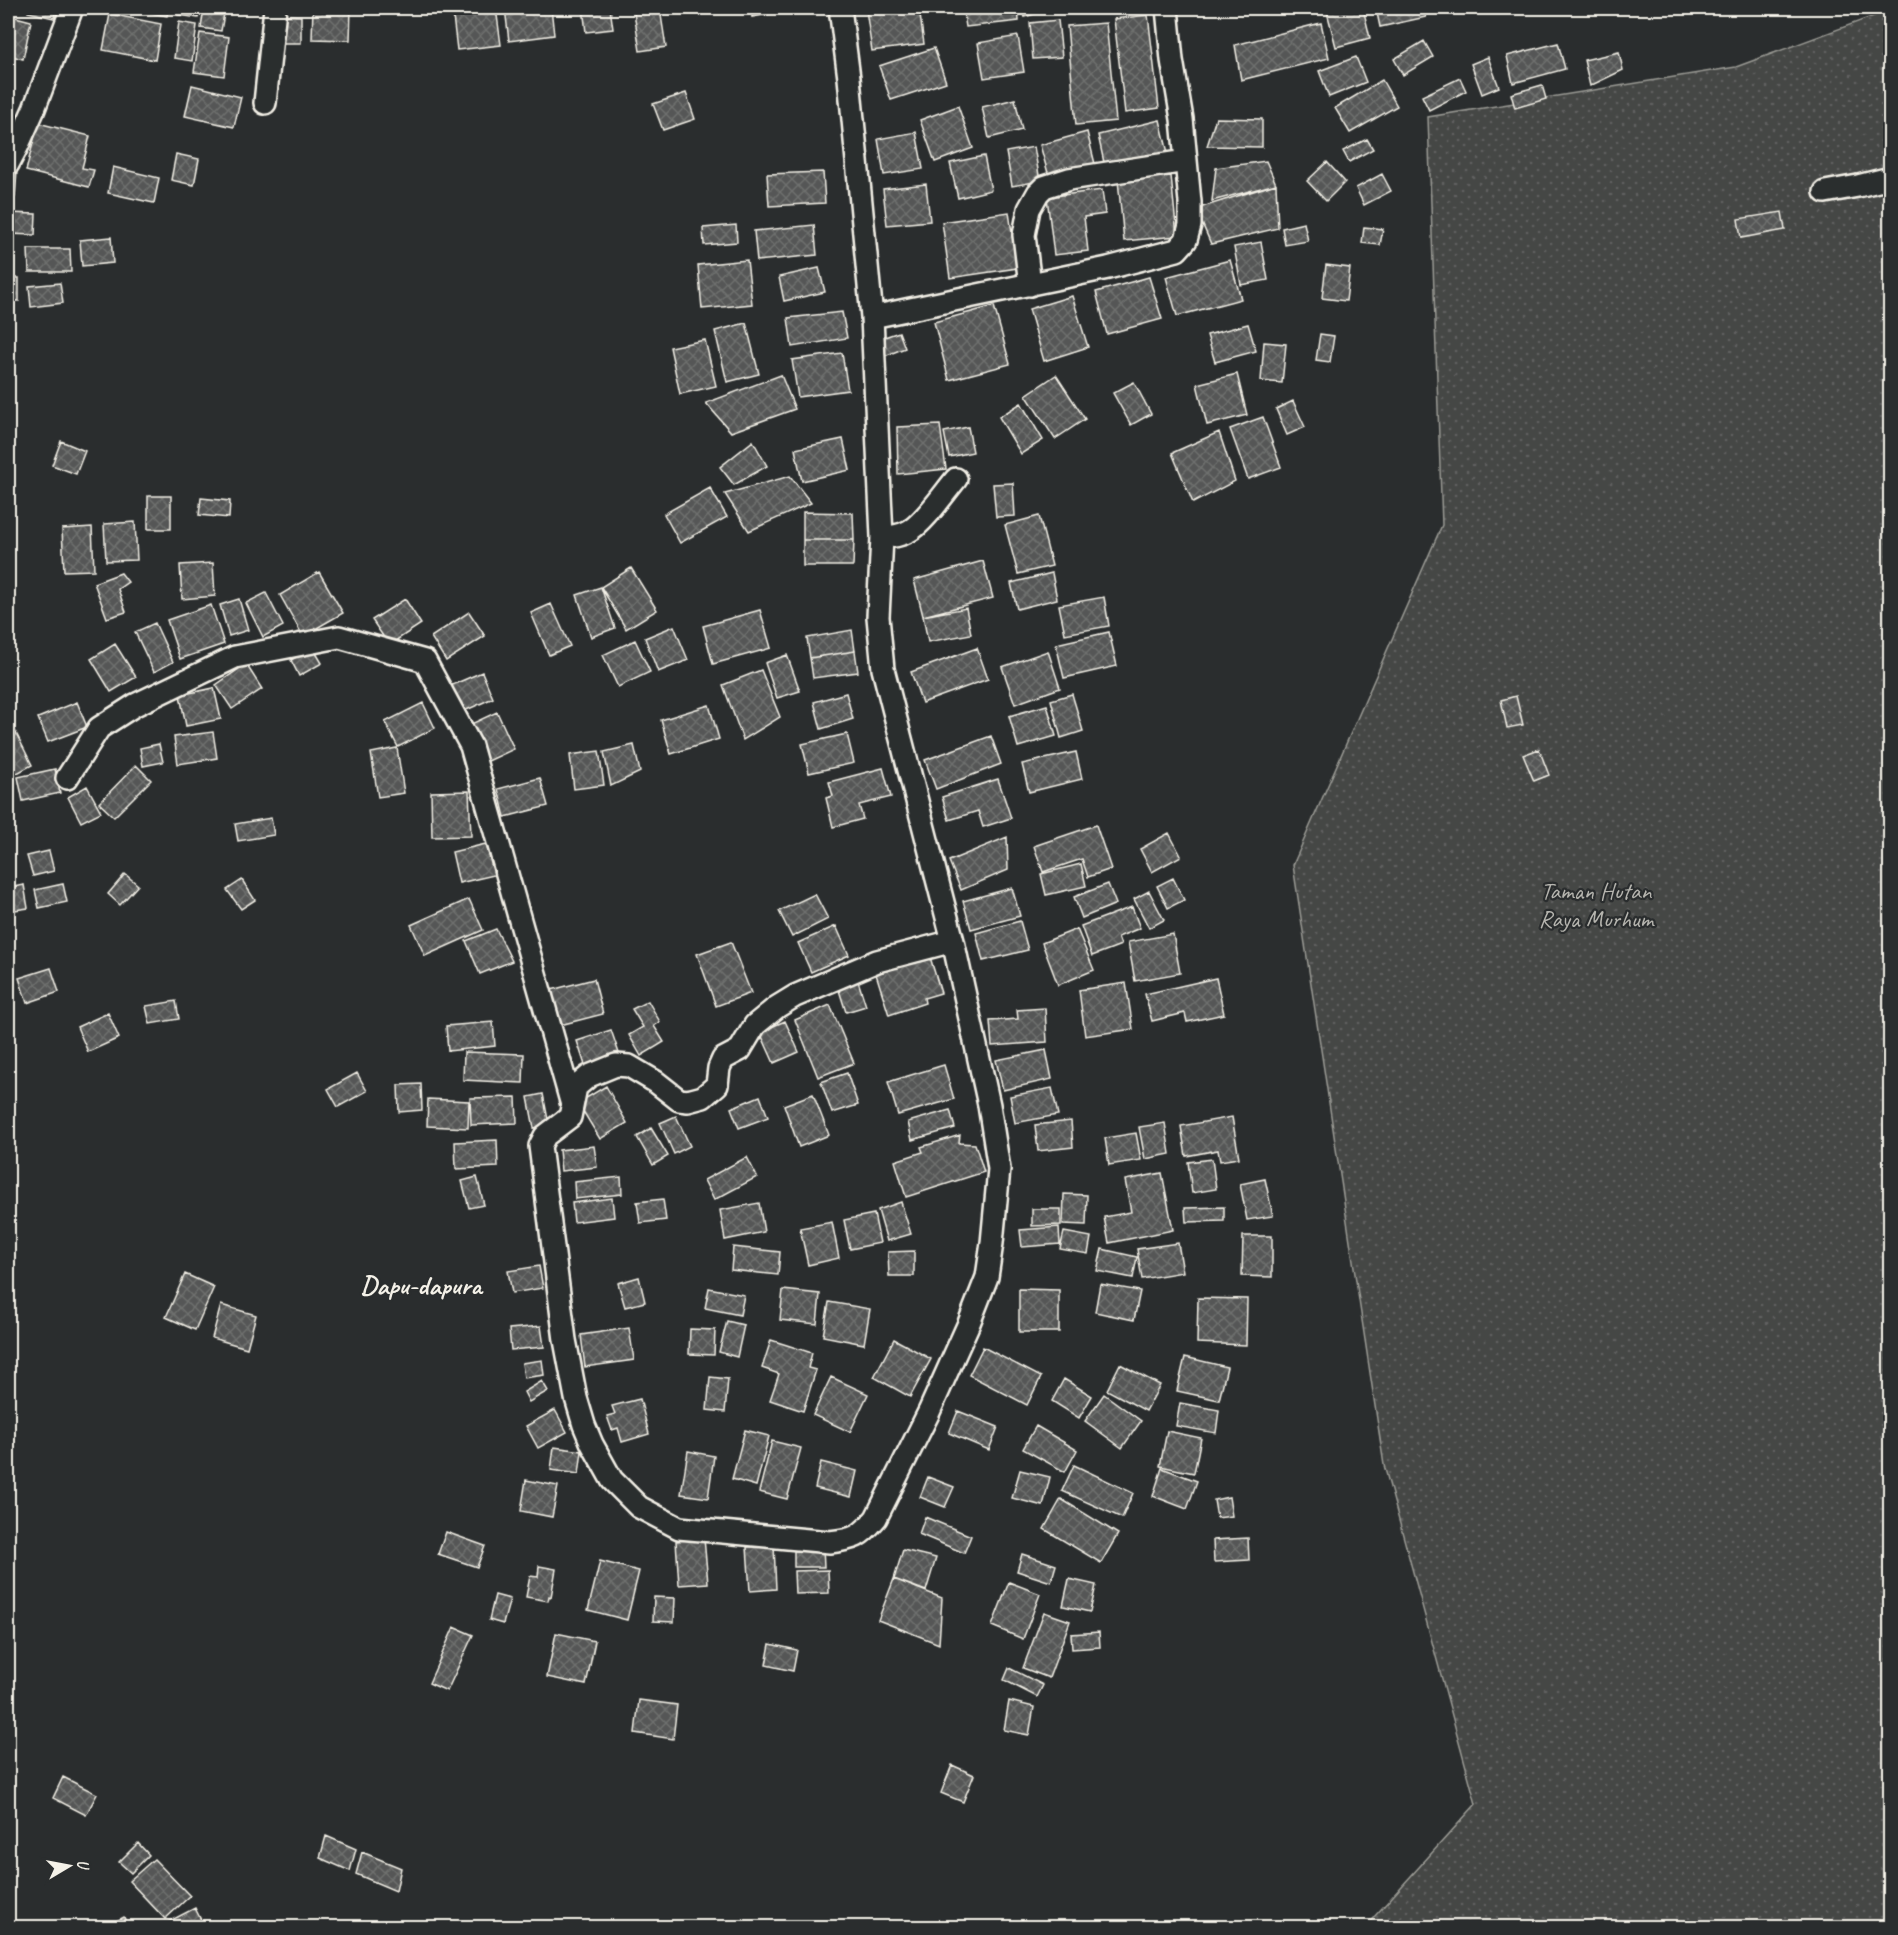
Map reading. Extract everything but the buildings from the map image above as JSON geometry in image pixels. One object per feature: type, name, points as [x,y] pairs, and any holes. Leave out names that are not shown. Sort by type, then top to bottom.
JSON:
[{"type":"street","points":[[8,164],[33,110],[72,8]]},
{"type":"street","points":[[265,103],[274,8]]},
{"type":"street","points":[[840,8],[872,317],[882,537],[878,617],[884,669],[952,941],[988,1105],[999,1169],[992,1243],[987,1277],[969,1323],[929,1412],[882,1507],[864,1533],[852,1540],[830,1542],[678,1528],[639,1507],[612,1480],[584,1425],[576,1398],[565,1340],[540,1146],[544,1136],[570,1118],[576,1087],[582,1081],[611,1067],[629,1066],[656,1082],[679,1100],[688,1101],[703,1097],[717,1085],[719,1068],[723,1059],[740,1050],[755,1025],[777,1007],[795,996],[877,961],[952,941]]},
{"type":"street","points":[[872,317],[1108,268],[1177,250],[1186,240],[1190,225],[1186,161],[1167,8]]},
{"type":"street","points":[[1030,285],[1025,227],[1029,209],[1044,187],[1069,180],[1186,161]]},
{"type":"street","points":[[1825,192],[1890,178]]},
{"type":"street","points":[[882,537],[893,537],[909,531],[918,524],[956,478]]},
{"type":"street","points":[[67,778],[99,728],[135,705],[235,657],[339,637],[425,661],[471,746],[572,1105]]},
{"type":"green space","name":"Taman Hutan Raya Murhum","points":[[1890,10],[1890,1927],[1365,1927],[1476,1804],[1384,1465],[1293,865],[1442,525],[1428,117],[1736,67]]},
{"type":"district","name":"Dapu-dapura","points":[[421,1285]]}]
